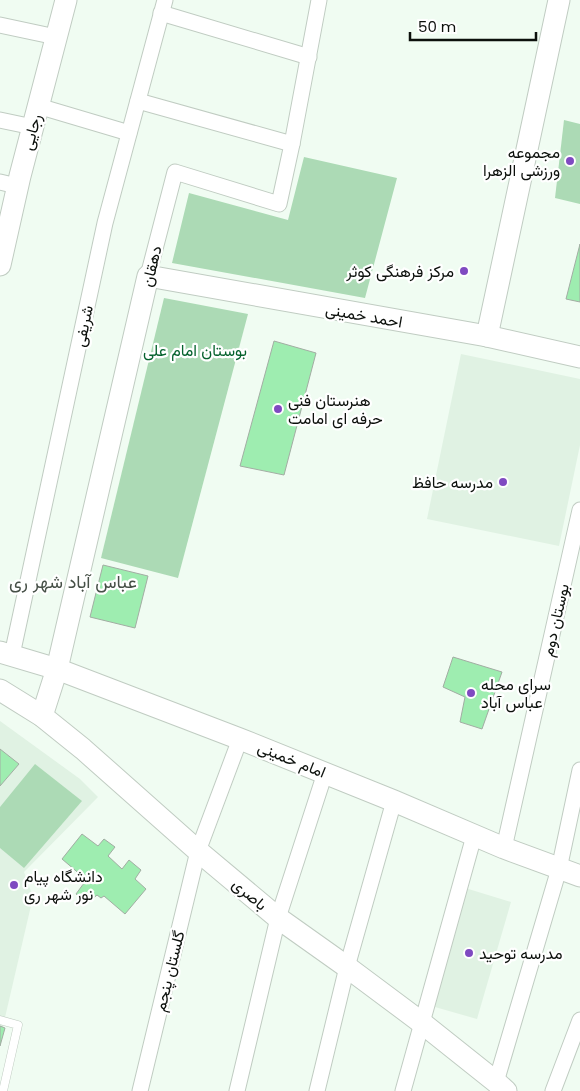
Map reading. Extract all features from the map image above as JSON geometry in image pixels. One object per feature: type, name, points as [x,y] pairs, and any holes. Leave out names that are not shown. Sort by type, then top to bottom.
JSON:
[{"type":"street","name":"رجایی","points":[[0,265],[9,184],[33,127],[66,0]]},
{"type":"street","name":"دهقان","points":[[42,716],[57,669],[148,276],[175,172],[279,204],[320,0]]},
{"type":"street","points":[[487,336],[559,0]]},
{"type":"street","points":[[163,6],[309,57]]},
{"type":"street","name":"شریفی","points":[[6,653],[105,223],[163,6]]},
{"type":"street","points":[[0,25],[56,37]]},
{"type":"street","points":[[138,101],[292,144]]},
{"type":"street","points":[[38,106],[129,133]]},
{"type":"street","points":[[0,120],[33,127]]},
{"type":"street","name":"احمد خمینی","points":[[148,276],[487,336],[580,356]]},
{"type":"street","name":"بوستان دوم","points":[[504,848],[580,510]]},
{"type":"street","name":"امام خمینی","points":[[6,653],[57,669],[325,772],[394,800],[474,836],[580,876]]},
{"type":"street","name":"باصری","points":[[0,690],[42,716],[83,749],[198,851],[278,918],[422,1023],[501,1087]]},
{"type":"street","name":"گلستان پنجم","points":[[140,1091],[198,851],[240,739]]},
{"type":"street","points":[[501,1087],[559,869],[580,770]]},
{"type":"street","points":[[237,1091],[278,918],[325,772]]},
{"type":"street","points":[[317,1091],[347,967],[394,800]]},
{"type":"street","points":[[403,1091],[474,836]]},
{"type":"street","points":[[553,1091],[580,1020]]},
{"type":"lane","points":[[0,1020],[18,1025],[3,1091]]},
{"type":"shaded area","name":"مدرسه حافظ","points":[[461,354],[580,379],[580,445],[559,546],[427,519]]},
{"type":"shaded area","name":"دانشگاه پیام نور شهر ری","points":[[0,721],[80,779],[98,797],[24,872],[33,897],[0,1039]]},
{"type":"shaded area","name":"مدرسه توحید","points":[[462,887],[511,902],[477,1019],[428,1005]]},
{"type":"green space","name":"مجموعه ورزشی الزهرا","points":[[564,120],[580,124],[580,204],[555,198]]},
{"type":"green space","points":[[304,157],[397,178],[365,298],[172,263],[189,193],[288,220]]},
{"type":"green space","name":"بوستان امام علی","points":[[164,298],[248,314],[178,578],[101,558]]},
{"type":"green space","points":[[35,764],[82,801],[24,868],[0,848],[0,807]]},
{"type":"building","points":[[580,244],[580,302],[566,299]]},
{"type":"building","name":"هنرستان فنی حرفه ای امامت","points":[[274,341],[316,353],[284,475],[240,466]]},
{"type":"building","points":[[103,565],[148,576],[135,628],[90,617]]},
{"type":"building","points":[[453,657],[502,672],[482,729],[460,722],[465,697],[443,687]]},
{"type":"building","points":[[0,749],[19,764],[0,786]]},
{"type":"building","points":[[82,834],[98,846],[104,839],[115,847],[108,856],[122,869],[129,860],[141,870],[135,879],[146,889],[125,914],[104,896],[101,898],[97,895],[88,903],[76,894],[84,883],[80,880],[82,876],[62,859]]},
{"type":"building","points":[[0,1026],[5,1028],[0,1046]]},
{"type":"place","name":"مجموعه ورزشی الزهرا","points":[[570,161]]},
{"type":"place","name":"مرکز فرهنگی کوثر","points":[[464,271]]},
{"type":"place","name":"هنرستان فنی حرفه ای امامت","points":[[278,409]]},
{"type":"place","name":"مدرسه حافظ","points":[[503,482]]},
{"type":"place","name":"سرای محله عباس آباد","points":[[471,693]]},
{"type":"place","name":"دانشگاه پیام نور شهر ری","points":[[14,885]]},
{"type":"place","name":"مدرسه توحید","points":[[469,953]]},
{"type":"district","name":"عباس آباد شهر ری","points":[[73,582]]}]
